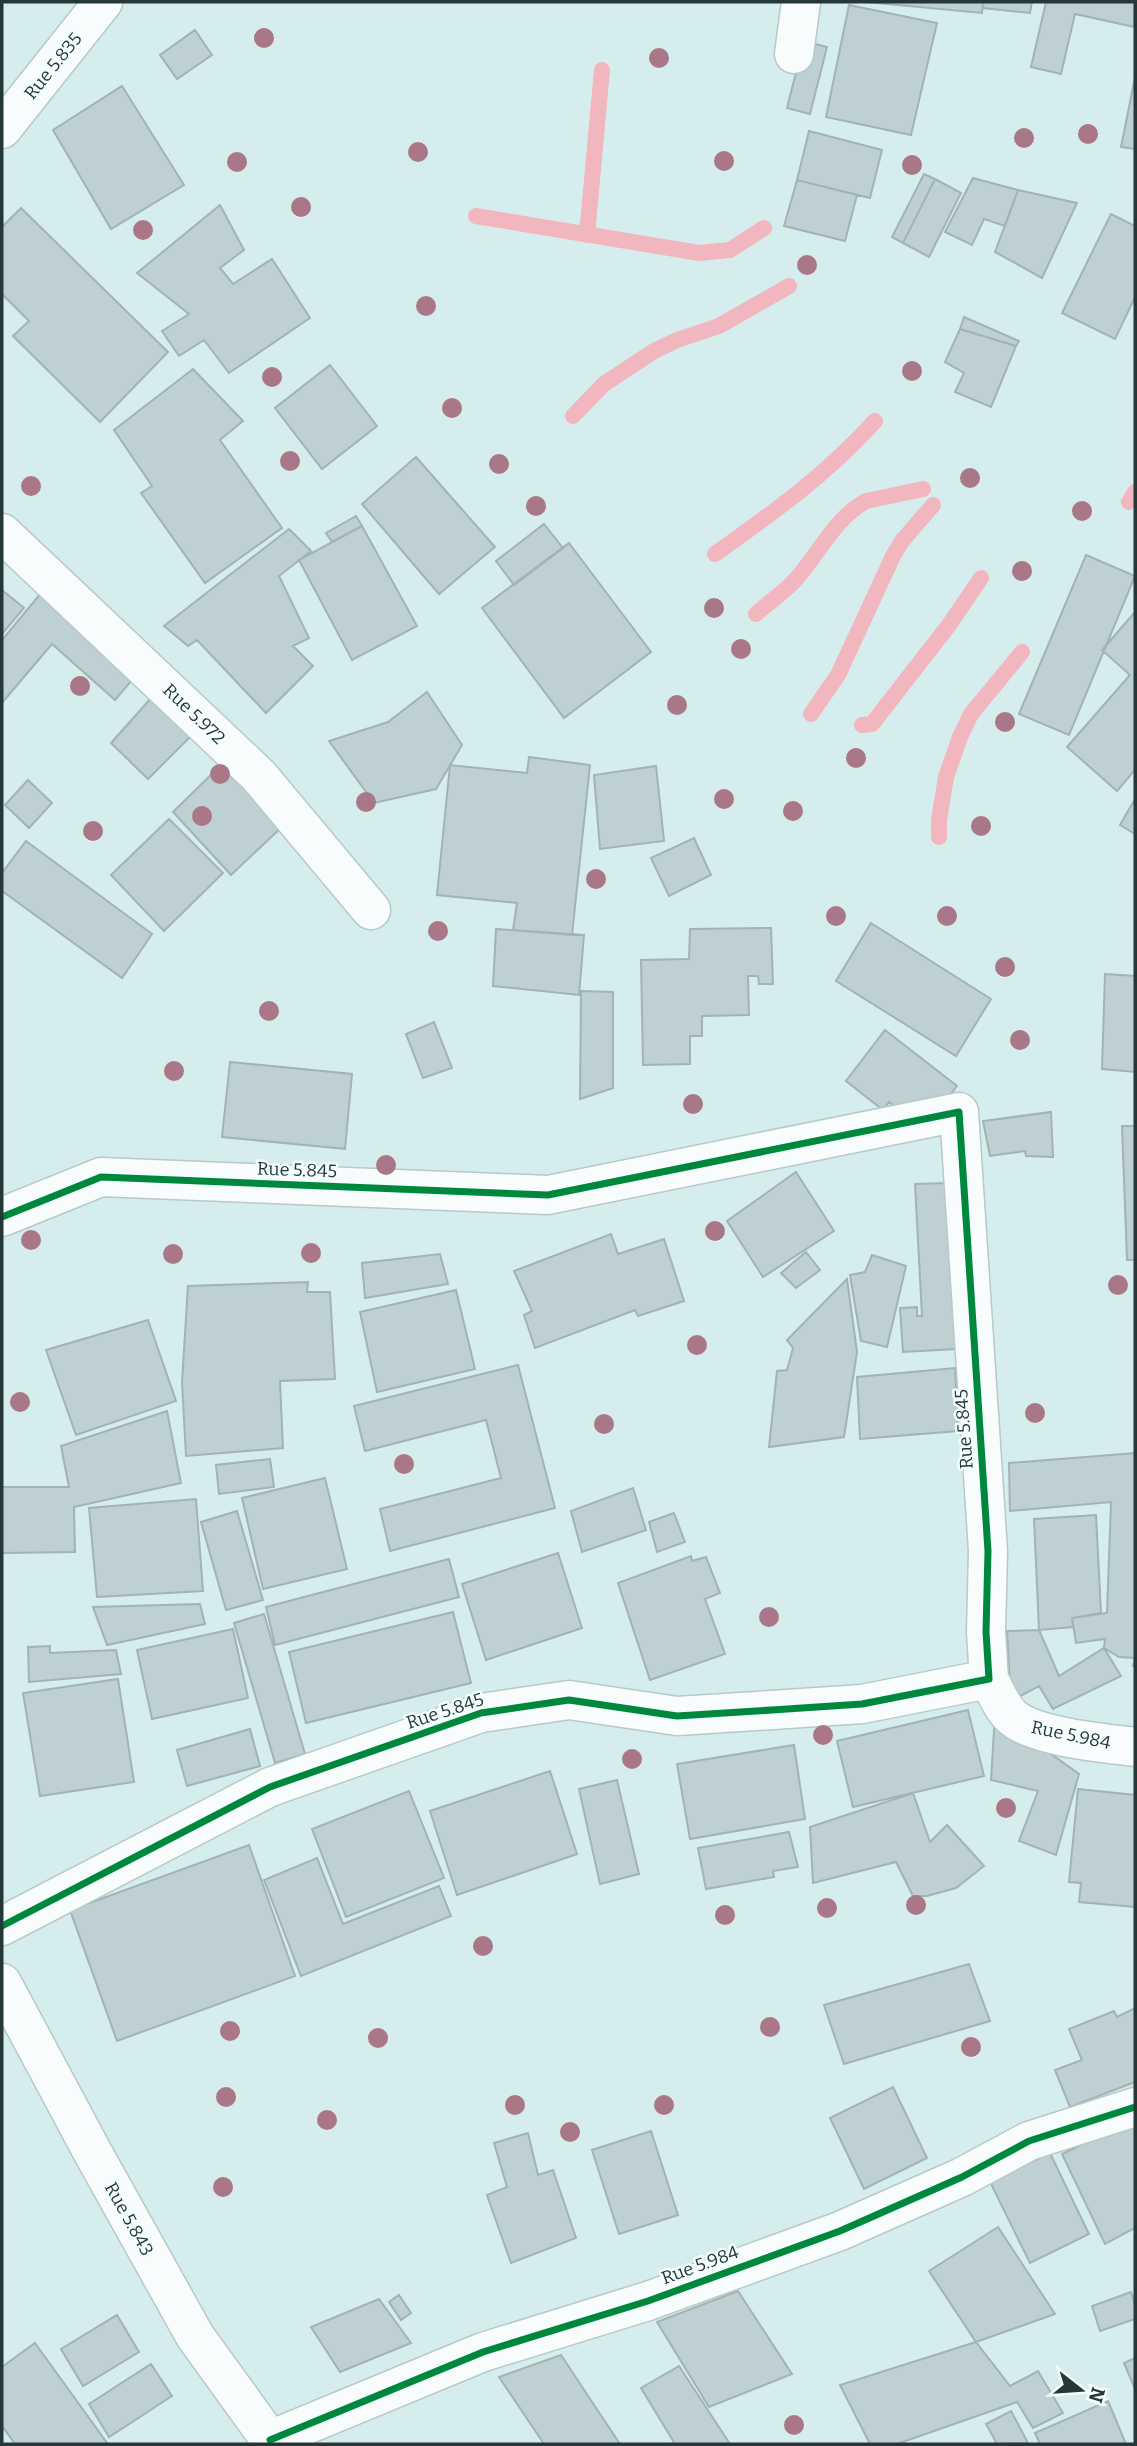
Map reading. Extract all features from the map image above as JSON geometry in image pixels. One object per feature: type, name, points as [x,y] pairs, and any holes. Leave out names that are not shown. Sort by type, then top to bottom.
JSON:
[{"type":"street","name":"Rue 5.835","points":[[2,129],[103,2]]},
{"type":"street","points":[[794,54],[801,2]]},
{"type":"street","name":"Rue 5.972","points":[[2,533],[259,776],[370,910]]},
{"type":"street","name":"Rue 5.845","points":[[2,1217],[101,1177],[548,1195],[958,1112],[988,1551],[986,1632],[989,1679],[862,1704],[677,1716],[569,1700],[481,1713],[270,1787],[2,1926]]},
{"type":"street","name":"Rue 5.984","points":[[989,1679],[1002,1706],[1013,1718],[1028,1727],[1085,1741],[1135,1747]]},
{"type":"street","name":"Rue 5.843","points":[[2,1983],[195,2336],[272,2442]]},
{"type":"street","name":"Rue 5.984","points":[[272,2442],[482,2351],[648,2301],[840,2231],[962,2177],[1029,2141],[1135,2107]]},
{"type":"building","points":[[866,2],[983,2],[982,13]]},
{"type":"building","points":[[983,2],[1032,2],[1030,13],[983,8]]},
{"type":"building","points":[[1046,2],[1135,2],[1134,27],[1075,14],[1061,74],[1031,67]]},
{"type":"building","points":[[849,5],[937,23],[911,135],[826,117]]},
{"type":"building","points":[[195,30],[212,55],[177,79],[160,55]]},
{"type":"building","points":[[804,41],[827,47],[810,114],[787,108]]},
{"type":"building","points":[[1135,77],[1135,149],[1121,147]]},
{"type":"building","points":[[122,86],[184,185],[111,229],[53,130]]},
{"type":"building","points":[[809,131],[882,150],[870,198],[797,180]]},
{"type":"building","points":[[924,174],[935,179],[903,243],[892,237]]},
{"type":"building","points":[[973,178],[1018,190],[1005,226],[984,219],[972,245],[945,232]]},
{"type":"building","points":[[935,179],[961,193],[929,257],[903,243]]},
{"type":"building","points":[[797,180],[857,195],[845,241],[784,226]]},
{"type":"building","points":[[1018,190],[1077,203],[1042,278],[995,252]]},
{"type":"building","points":[[220,205],[244,250],[220,268],[233,284],[272,259],[310,318],[229,373],[204,340],[179,356],[162,331],[189,314],[137,273]]},
{"type":"building","points":[[21,208],[168,352],[100,422],[13,336],[29,321],[2,294],[2,227]]},
{"type":"building","points":[[1111,214],[1135,226],[1135,297],[1115,339],[1062,313]]},
{"type":"building","points":[[964,317],[1019,341],[1016,346],[960,329]]},
{"type":"building","points":[[960,329],[1016,346],[991,407],[955,392],[964,373],[945,362]]},
{"type":"building","points":[[330,365],[377,426],[322,469],[275,408]]},
{"type":"building","points":[[193,369],[243,421],[220,440],[282,528],[205,583],[141,493],[152,486],[114,430]]},
{"type":"building","points":[[416,457],[495,547],[439,594],[362,504]]},
{"type":"building","points":[[356,516],[362,526],[332,542],[326,533]]},
{"type":"building","points":[[544,524],[563,548],[514,585],[496,561]]},
{"type":"building","points":[[362,526],[417,626],[352,660],[299,560]]},
{"type":"building","points":[[289,529],[311,551],[279,576],[309,638],[293,646],[313,666],[266,713],[197,640],[188,646],[164,626]]},
{"type":"building","points":[[569,543],[651,652],[564,718],[482,608]]},
{"type":"building","points":[[1086,555],[1135,576],[1069,735],[1019,714]]},
{"type":"building","points":[[46,587],[138,673],[115,700],[52,644],[2,703],[2,640]]},
{"type":"building","points":[[2,590],[24,608],[2,634]]},
{"type":"building","points":[[1135,612],[1135,770],[1117,791],[1067,747],[1130,675],[1102,650]]},
{"type":"building","points":[[427,692],[462,745],[436,789],[374,803],[329,741],[388,722]]},
{"type":"building","points":[[152,697],[192,735],[148,779],[111,743]]},
{"type":"building","points":[[529,757],[590,765],[572,935],[513,930],[517,903],[437,895],[450,765],[527,773]]},
{"type":"building","points":[[225,761],[284,825],[231,875],[173,812]]},
{"type":"building","points":[[656,766],[664,841],[600,849],[594,775]]},
{"type":"building","points":[[28,780],[52,803],[29,828],[5,805]]},
{"type":"building","points":[[1135,799],[1135,834],[1120,825]]},
{"type":"building","points":[[169,819],[223,873],[164,931],[111,875]]},
{"type":"building","points":[[694,838],[711,875],[669,896],[651,858]]},
{"type":"building","points":[[26,841],[152,934],[122,978],[2,891],[2,873]]},
{"type":"building","points":[[871,923],[991,999],[956,1056],[836,981]]},
{"type":"building","points":[[771,928],[773,984],[759,984],[758,976],[748,976],[749,1015],[702,1016],[702,1036],[690,1036],[690,1064],[643,1065],[641,960],[689,959],[690,929]]},
{"type":"building","points":[[496,929],[584,935],[579,995],[493,986]]},
{"type":"building","points":[[1105,974],[1135,976],[1135,1072],[1102,1069]]},
{"type":"building","points":[[581,991],[613,992],[613,1088],[580,1099]]},
{"type":"building","points":[[434,1022],[452,1068],[423,1078],[406,1034]]},
{"type":"building","points":[[885,1030],[957,1086],[924,1129],[889,1102],[883,1110],[846,1081]]},
{"type":"building","points":[[230,1062],[352,1074],[345,1149],[222,1137]]},
{"type":"building","points":[[1051,1112],[1053,1157],[1026,1156],[1025,1151],[990,1156],[983,1121]]},
{"type":"building","points":[[1122,1126],[1135,1126],[1135,1260],[1127,1260]]},
{"type":"building","points":[[796,1172],[834,1231],[763,1277],[727,1221]]},
{"type":"building","points":[[948,1183],[957,1349],[903,1352],[900,1308],[917,1307],[917,1316],[922,1316],[915,1184]]},
{"type":"building","points":[[611,1234],[618,1254],[664,1239],[684,1301],[638,1316],[635,1310],[535,1348],[524,1315],[532,1311],[514,1271]]},
{"type":"building","points":[[806,1252],[820,1270],[796,1288],[781,1273]]},
{"type":"building","points":[[440,1254],[448,1284],[365,1298],[362,1263]]},
{"type":"building","points":[[872,1255],[906,1266],[887,1347],[861,1341],[850,1275],[865,1272]]},
{"type":"building","points":[[847,1279],[857,1352],[844,1437],[769,1447],[777,1371],[787,1370],[793,1348],[787,1340]]},
{"type":"building","points":[[308,1282],[307,1292],[330,1292],[335,1379],[280,1381],[283,1448],[186,1456],[182,1382],[188,1286]]},
{"type":"building","points":[[456,1290],[475,1369],[377,1392],[360,1312]]},
{"type":"building","points":[[148,1320],[176,1401],[76,1435],[46,1350]]},
{"type":"building","points":[[518,1365],[555,1508],[390,1551],[380,1509],[501,1478],[486,1420],[365,1451],[354,1406]]},
{"type":"building","points":[[955,1368],[958,1431],[860,1439],[857,1377]]},
{"type":"building","points":[[167,1411],[181,1483],[74,1507],[75,1552],[2,1553],[2,1487],[69,1487],[61,1446]]},
{"type":"building","points":[[1135,1453],[1135,1658],[1119,1657],[1104,1648],[1105,1639],[1076,1643],[1072,1618],[1107,1613],[1111,1502],[1010,1511],[1009,1463]]},
{"type":"building","points":[[270,1459],[274,1487],[219,1494],[216,1465]]},
{"type":"building","points":[[325,1478],[347,1569],[263,1589],[242,1498]]},
{"type":"building","points":[[633,1488],[646,1530],[582,1552],[571,1511]]},
{"type":"building","points":[[196,1499],[203,1591],[97,1597],[89,1508]]},
{"type":"building","points":[[237,1511],[263,1600],[226,1610],[201,1522]]},
{"type":"building","points":[[674,1513],[685,1542],[657,1552],[649,1522]]},
{"type":"building","points":[[1096,1515],[1101,1613],[1072,1618],[1073,1627],[1039,1630],[1034,1519]]},
{"type":"building","points":[[558,1553],[582,1628],[486,1660],[462,1584]]},
{"type":"building","points":[[691,1556],[692,1561],[706,1557],[720,1593],[705,1599],[725,1654],[650,1680],[618,1583]]},
{"type":"building","points":[[449,1559],[459,1597],[275,1645],[266,1607]]},
{"type":"building","points":[[200,1604],[205,1624],[107,1645],[93,1607]]},
{"type":"building","points":[[453,1612],[471,1683],[306,1723],[289,1652]]},
{"type":"building","points":[[264,1614],[305,1754],[275,1763],[234,1623]]},
{"type":"building","points":[[233,1629],[248,1698],[152,1719],[137,1650]]},
{"type":"building","points":[[1039,1630],[1059,1676],[1104,1648],[1121,1676],[1053,1709],[1039,1686],[1011,1701],[1007,1631]]},
{"type":"building","points":[[50,1646],[50,1653],[116,1650],[121,1674],[29,1682],[28,1647]]},
{"type":"building","points":[[118,1679],[134,1782],[40,1796],[23,1693]]},
{"type":"building","points":[[968,1710],[984,1776],[853,1807],[837,1741]]},
{"type":"building","points":[[995,1714],[1079,1774],[1056,1855],[1019,1841],[1038,1791],[991,1780]]},
{"type":"building","points":[[250,1729],[260,1766],[187,1786],[177,1750]]},
{"type":"building","points":[[794,1745],[805,1819],[690,1839],[677,1764]]},
{"type":"building","points":[[550,1771],[577,1854],[457,1895],[430,1811]]},
{"type":"building","points":[[617,1780],[639,1874],[600,1884],[579,1789]]},
{"type":"building","points":[[1078,1789],[1135,1795],[1135,1907],[1079,1902],[1081,1883],[1069,1882]]},
{"type":"building","points":[[409,1791],[444,1878],[346,1917],[312,1829]]},
{"type":"building","points":[[913,1793],[930,1842],[947,1825],[984,1866],[956,1888],[927,1896],[913,1896],[896,1862],[813,1883],[810,1827]]},
{"type":"building","points":[[789,1832],[798,1867],[773,1871],[774,1877],[706,1889],[698,1848]]},
{"type":"building","points":[[249,1845],[295,1976],[117,2041],[70,1910]]},
{"type":"building","points":[[317,1858],[343,1924],[439,1886],[451,1916],[301,1976],[264,1880]]},
{"type":"building","points":[[969,1964],[990,2021],[844,2064],[824,2005]]},
{"type":"building","points":[[1135,2008],[1135,2082],[1070,2107],[1055,2070],[1082,2060],[1069,2029],[1114,2011],[1117,2017]]},
{"type":"building","points":[[893,2087],[927,2158],[864,2189],[830,2118]]},
{"type":"building","points":[[1135,2119],[1135,2228],[1105,2244],[1062,2154]]},
{"type":"building","points":[[651,2131],[678,2215],[619,2234],[592,2150]]},
{"type":"building","points":[[528,2133],[538,2175],[553,2170],[576,2238],[511,2263],[487,2195],[507,2187],[494,2143]]},
{"type":"building","points":[[1050,2153],[1089,2234],[1030,2263],[990,2182]]},
{"type":"building","points":[[998,2227],[1055,2314],[976,2342],[929,2271]]},
{"type":"building","points":[[738,2291],[792,2374],[709,2407],[657,2322]]},
{"type":"building","points":[[1131,2292],[1135,2319],[1100,2331],[1092,2306]]},
{"type":"building","points":[[399,2295],[411,2313],[401,2320],[389,2302]]},
{"type":"building","points":[[379,2299],[411,2343],[340,2372],[311,2327]]},
{"type":"building","points":[[117,2315],[139,2352],[83,2386],[61,2349]]},
{"type":"building","points":[[976,2342],[1010,2386],[1038,2371],[1063,2413],[1033,2428],[1017,2402],[897,2444],[870,2444],[840,2385]]},
{"type":"building","points":[[35,2343],[106,2444],[15,2444],[2,2426],[2,2367]]},
{"type":"building","points":[[561,2355],[620,2444],[544,2444],[499,2377]]},
{"type":"building","points":[[1135,2358],[1135,2389],[1124,2363]]},
{"type":"building","points":[[151,2364],[172,2396],[109,2437],[89,2404]]},
{"type":"building","points":[[679,2366],[730,2444],[675,2444],[641,2388]]},
{"type":"building","points":[[1108,2401],[1126,2444],[1040,2444],[1035,2433]]},
{"type":"building","points":[[1011,2411],[1028,2443],[997,2444],[986,2424]]},
{"type":"waterway","points":[[587,235],[602,70]]},
{"type":"waterway","points":[[476,216],[699,253],[730,250],[764,228]]},
{"type":"waterway","points":[[573,416],[604,384],[654,351],[719,326],[789,286]]},
{"type":"waterway","points":[[715,554],[818,476],[875,421]]},
{"type":"waterway","points":[[756,614],[793,583],[836,526],[855,508],[866,501],[923,489]]},
{"type":"waterway","points":[[1129,502],[1135,492]]},
{"type":"waterway","points":[[811,714],[838,675],[893,556],[902,541],[933,505]]},
{"type":"waterway","points":[[862,725],[872,724],[949,625],[981,578]]},
{"type":"waterway","points":[[939,837],[946,777],[960,737],[971,714],[1022,652]]},
{"type":"cycle path","points":[[2,1217],[101,1177],[548,1195],[959,1112],[988,1551],[986,1632],[989,1679],[862,1704],[677,1716],[569,1700],[481,1713],[270,1787],[2,1926]]},
{"type":"cycle path","points":[[270,2440],[483,2352],[648,2301],[840,2231],[962,2177],[1029,2141],[1135,2107]]}]
